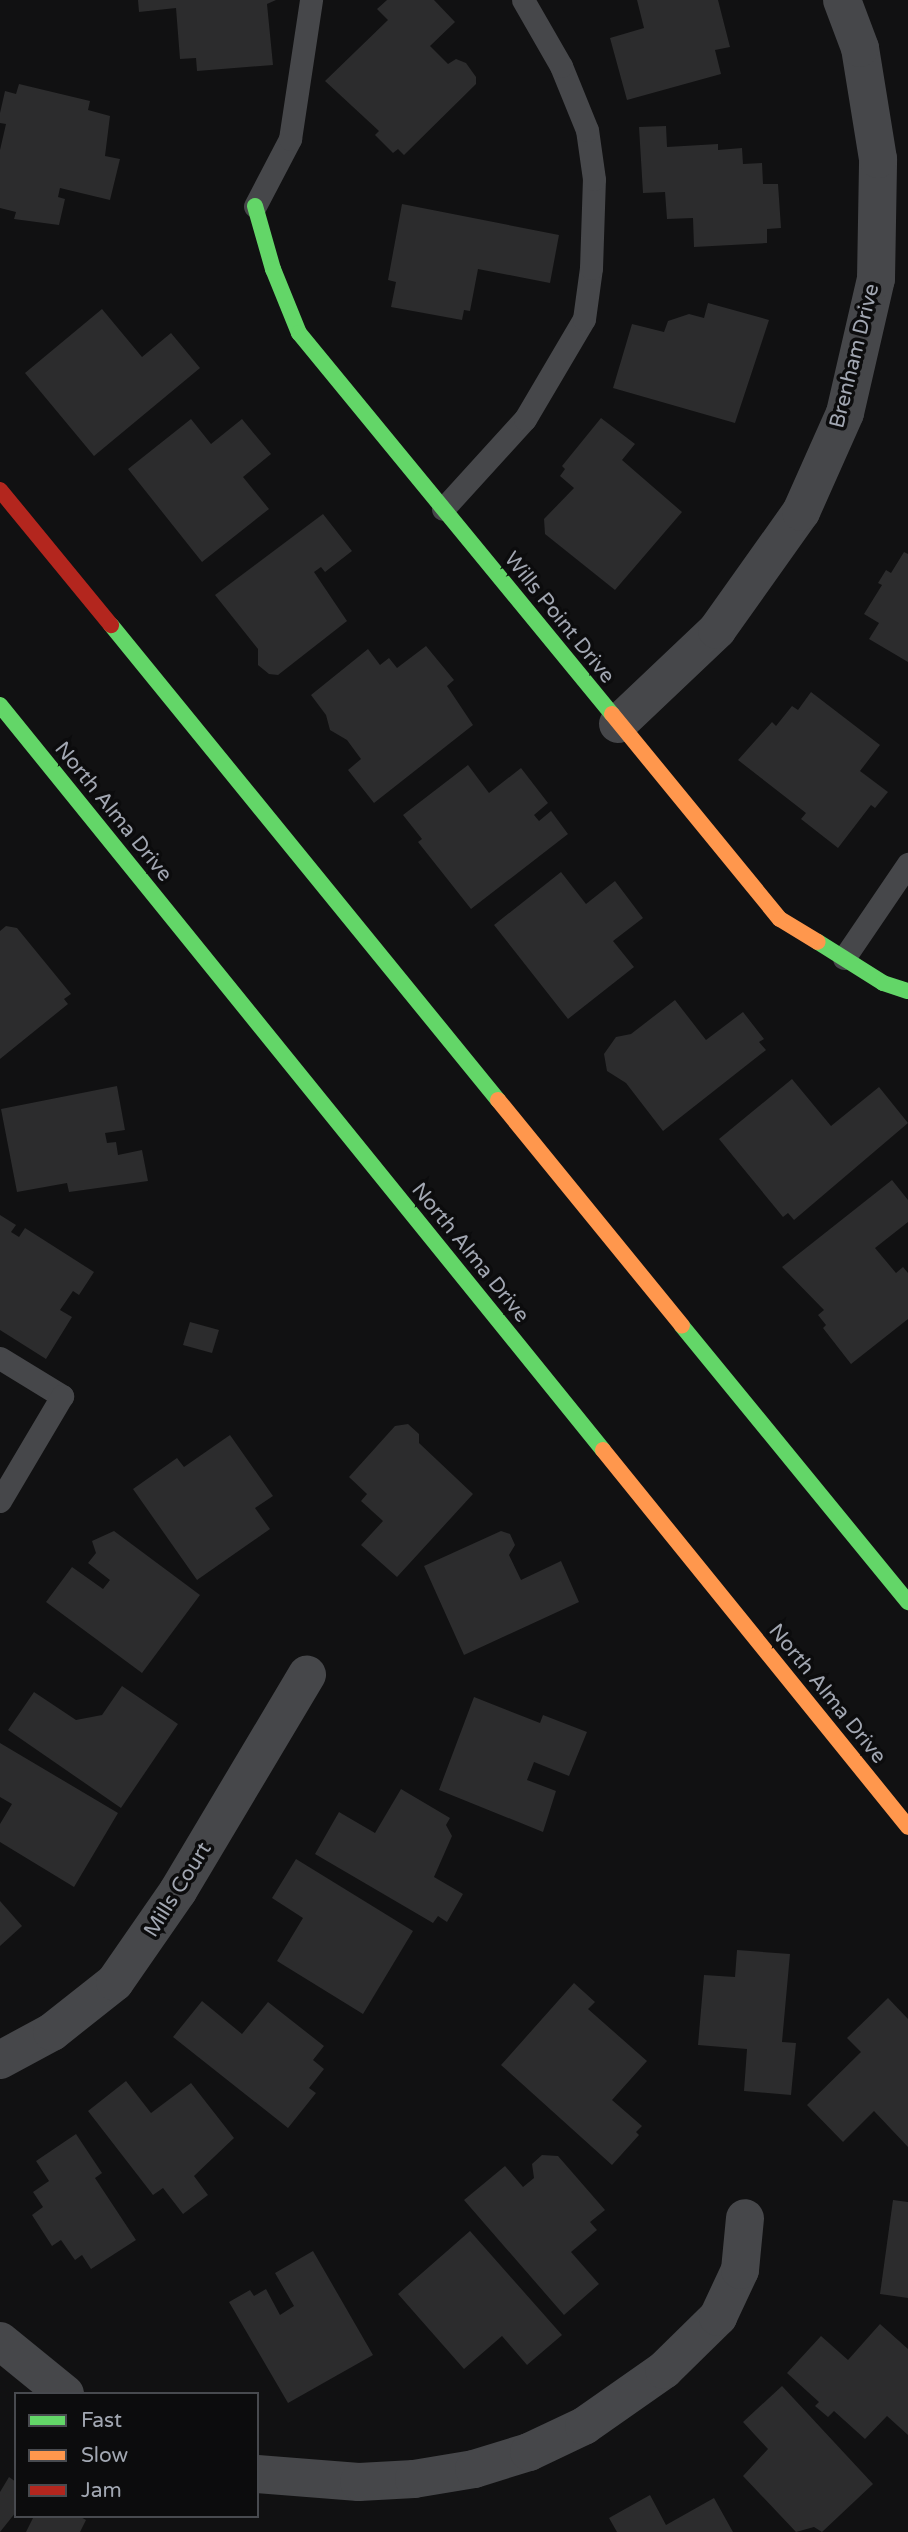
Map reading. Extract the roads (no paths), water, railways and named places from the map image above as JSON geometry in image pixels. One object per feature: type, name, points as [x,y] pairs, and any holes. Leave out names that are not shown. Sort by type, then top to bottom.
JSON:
[{"type":"main road","name":"Wills Point Drive","points":[[255,206],[273,269],[299,333],[780,919],[883,982],[908,991]]},
{"type":"main road","points":[[0,490],[908,1602]]},
{"type":"main road","name":"North Alma Drive","points":[[0,705],[908,1827]]},
{"type":"street","name":"Brenham Drive","points":[[618,724],[717,630],[801,512],[845,413],[876,279],[893,157],[860,48],[842,0]]},
{"type":"street","name":"Mills Court","points":[[0,2060],[52,2032],[114,1982],[178,1891],[307,1675]]},
{"type":"street","points":[[259,2474],[359,2482],[414,2479],[474,2469],[529,2452],[584,2426],[631,2398],[699,2339],[718,2317],[740,2270],[745,2218]]},
{"type":"street","points":[[0,2341],[63,2392]]},
{"type":"lane","points":[[255,206],[290,139],[311,0]]},
{"type":"lane","points":[[443,509],[525,419],[584,319],[592,268],[594,179],[587,130],[561,66],[523,0]]},
{"type":"lane","points":[[844,958],[908,864]]},
{"type":"lane","points":[[0,1357],[62,1396],[0,1501]]}]
